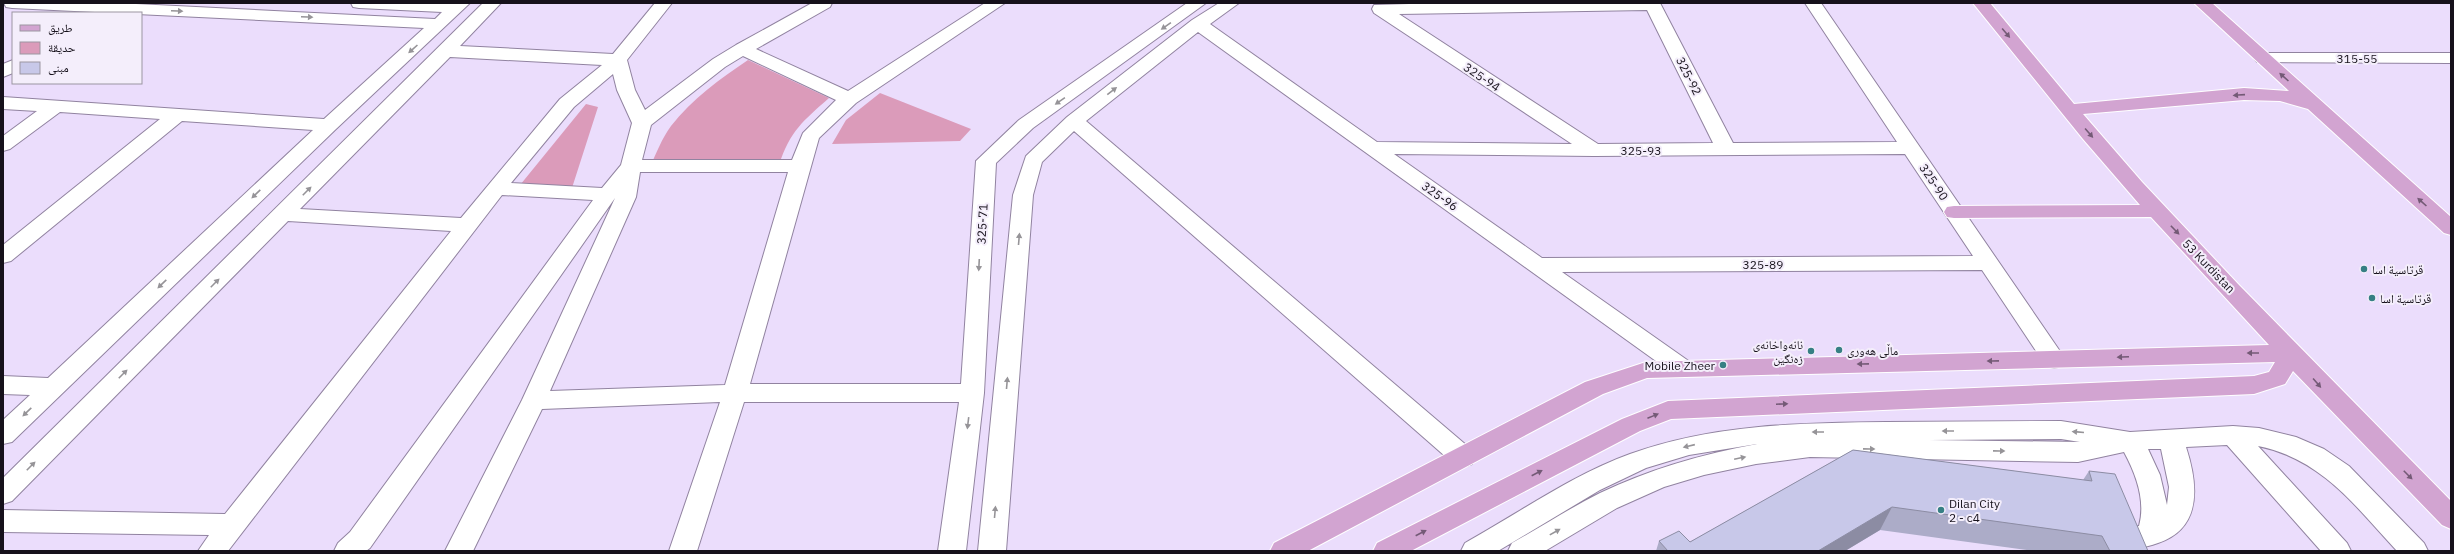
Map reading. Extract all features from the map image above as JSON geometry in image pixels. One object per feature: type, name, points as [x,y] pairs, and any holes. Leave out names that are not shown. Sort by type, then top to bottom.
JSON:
[{"type":"main road","name":"53 Kurdistan","points":[[1981,3],[2157,211],[2292,353],[2320,386],[2451,518]]},
{"type":"main road","points":[[2202,3],[2451,228]]},
{"type":"main road","points":[[2070,110],[2244,94],[2282,95],[2318,108]]},
{"type":"main road","points":[[1954,212],[2157,211]]},
{"type":"main road","points":[[1284,551],[1594,388],[1646,370],[2292,353]]},
{"type":"main road","points":[[1387,551],[1631,425],[1668,410],[2254,385],[2277,378],[2292,353]]},
{"type":"street","points":[[12,3],[99,10],[440,24]]},
{"type":"street","points":[[359,3],[459,6]]},
{"type":"street","points":[[3,494],[493,3]]},
{"type":"street","points":[[212,551],[496,188],[567,103],[618,60],[664,3]]},
{"type":"street","points":[[459,551],[534,400],[626,197],[631,166],[642,123],[707,72],[824,3]]},
{"type":"street","points":[[683,551],[735,393],[800,166],[810,137],[824,120],[849,99],[997,3]]},
{"type":"street","name":"325-71","points":[[952,551],[972,393],[986,161],[1026,124],[1198,3]]},
{"type":"street","points":[[992,551],[1023,195],[1033,160],[1074,121],[1198,24],[1231,3]]},
{"type":"street","name":"325-90","points":[[1813,3],[2054,360]]},
{"type":"street","points":[[1376,6],[1652,4]]},
{"type":"street","name":"325-92","points":[[1652,4],[1726,149]]},
{"type":"street","points":[[3,435],[329,125],[459,6]]},
{"type":"street","name":"325-94","points":[[1376,6],[1594,150]]},
{"type":"street","name":"325-96","points":[[1198,24],[1682,368]]},
{"type":"street","points":[[742,50],[849,99]]},
{"type":"street","points":[[446,51],[618,60]]},
{"type":"street","name":"315-55","points":[[2263,58],[2451,58]]},
{"type":"street","points":[[2430,58],[2451,74]]},
{"type":"street","points":[[618,60],[626,90],[642,123]]},
{"type":"street","points":[[3,72],[12,66]]},
{"type":"street","points":[[3,103],[329,125]]},
{"type":"street","points":[[3,145],[55,107]]},
{"type":"street","points":[[3,256],[177,114]]},
{"type":"street","points":[[1074,121],[1463,457]]},
{"type":"street","name":"325-93","points":[[1372,148],[1594,150],[1911,148]]},
{"type":"street","points":[[348,551],[360,540],[607,194],[631,166],[800,166]]},
{"type":"street","points":[[496,188],[607,194]]},
{"type":"street","points":[[284,214],[467,225]]},
{"type":"street","name":"325-89","points":[[1538,265],[1988,263]]},
{"type":"street","points":[[3,385],[53,387]]},
{"type":"street","points":[[534,400],[735,393],[972,393]]},
{"type":"street","points":[[1475,551],[1591,483],[1638,461],[1689,446],[1743,436],[1800,432],[2060,430],[2130,441],[2233,435],[2259,437],[2273,440],[2315,456],[2340,473],[2414,551]]},
{"type":"street","points":[[2233,435],[2337,551]]},
{"type":"street","points":[[2130,441],[2147,469],[2154,494],[2154,523],[2141,537],[2164,530],[2176,518],[2180,505],[2183,474],[2171,439]]},
{"type":"street","points":[[1522,551],[1608,501],[1655,480],[1704,465],[1756,454],[1810,448],[2078,452],[2109,448],[2130,441]]},
{"type":"street","points":[[3,521],[232,525]]},
{"type":"green space","points":[[748,60],[829,98],[798,127],[783,153],[779,165],[650,167],[659,146],[679,116],[697,98]]},
{"type":"green space","points":[[880,93],[971,129],[960,141],[832,144],[846,120]]},
{"type":"green space","points":[[586,104],[598,107],[571,191],[516,190]]},
{"type":"building","points":[[1853,450],[2092,481],[2089,471],[2115,474],[2148,551],[2110,551],[2102,536],[1892,507],[1818,551],[1668,551],[1659,541],[1679,531],[1690,542]]},
{"type":"place","name":"قرتاسية اسا","points":[[2364,269]]},
{"type":"place","name":"قرتاسیة اسا","points":[[2372,298]]},
{"type":"place","name":"ماڵی هەوری","points":[[1839,350]]},
{"type":"place","name":"نانەواخانەی زەنگین","points":[[1811,351]]},
{"type":"place","name":"Mobile Zheer","points":[[1723,365]]},
{"type":"place","name":"Dilan City 2 - c4","points":[[1941,510]]}]
